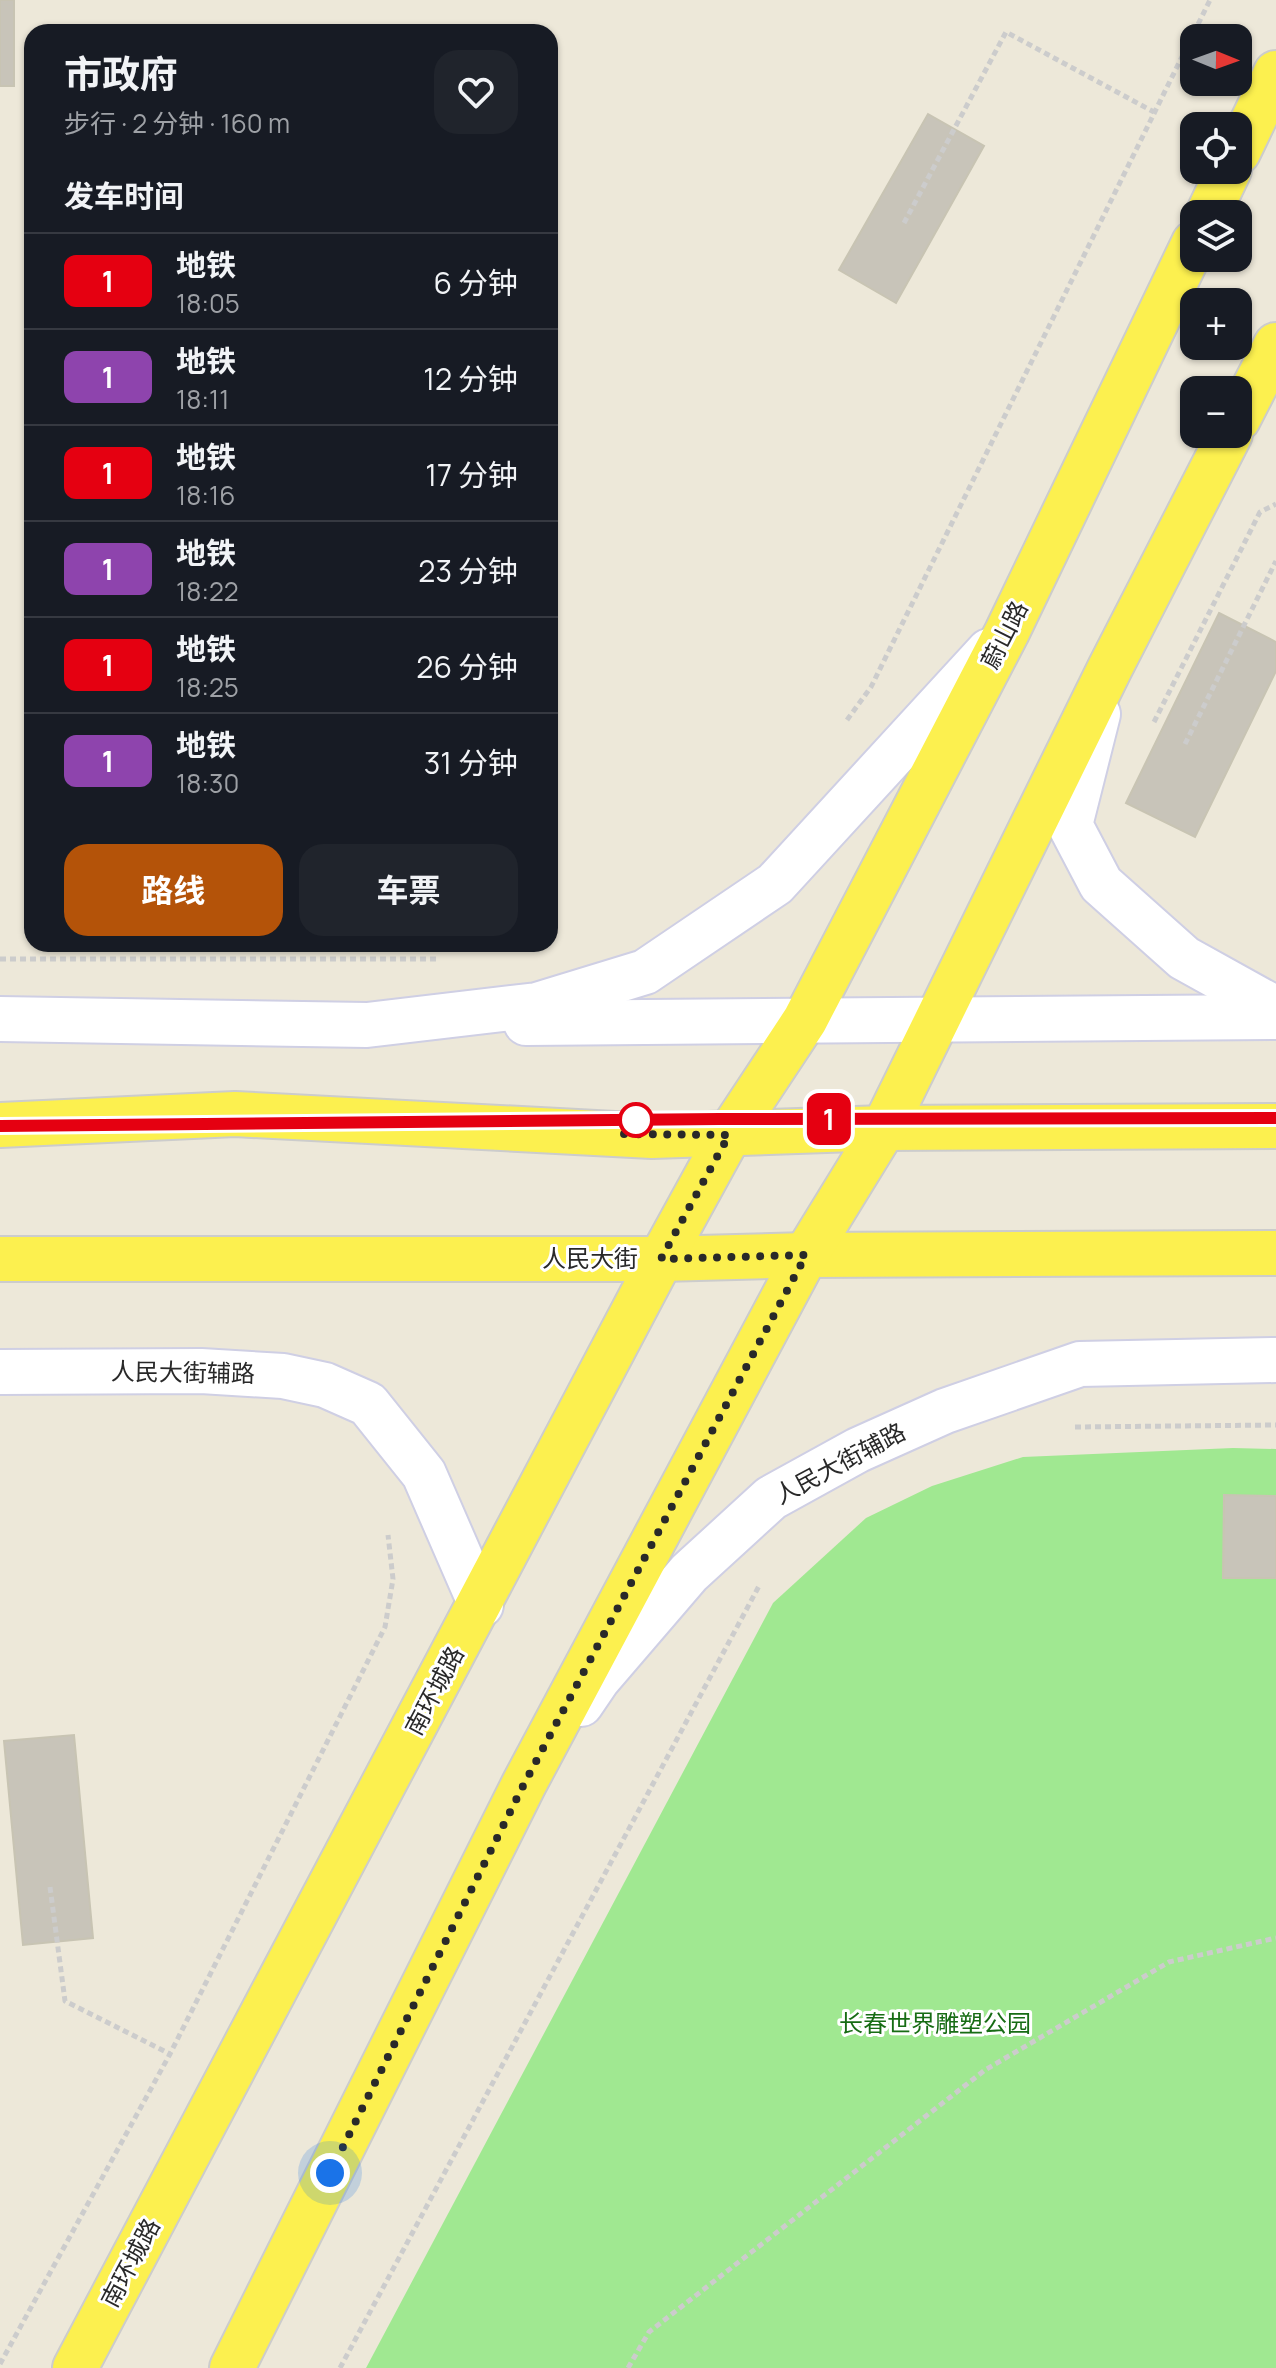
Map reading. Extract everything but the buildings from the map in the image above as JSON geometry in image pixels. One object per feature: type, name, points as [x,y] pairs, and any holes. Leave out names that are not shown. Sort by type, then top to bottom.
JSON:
[{"type":"main road","points":[[1252,123],[1276,73]]},
{"type":"main road","name":"蔚山路","points":[[805,1020],[1007,632],[1180,272]]},
{"type":"main road","points":[[1252,392],[1276,345]]},
{"type":"main road","points":[[232,2368],[524,1784],[806,1255],[884,1128],[1110,668],[1223,448]]},
{"type":"main road","points":[[367,1025],[537,1005],[645,972],[775,884],[1007,632]]},
{"type":"main road","points":[[1110,668],[1070,825],[1101,884],[1184,958],[1276,1009]]},
{"type":"main road","points":[[0,1019],[367,1025],[1276,1017]]},
{"type":"main road","name":"南环城路","points":[[75,2368],[481,1605],[661,1259],[729,1135],[805,1020]]},
{"type":"main road","points":[[0,1125],[235,1114],[652,1136],[884,1128],[1276,1126]]},
{"type":"main road","name":"人民大街","points":[[0,1259],[661,1259],[806,1255],[1276,1253]]},
{"type":"main road","name":"人民大街辅路","points":[[524,1784],[598,1679],[689,1573],[771,1498],[833,1464],[945,1411],[1080,1364],[1276,1360]]},
{"type":"main road","name":"人民大街辅路","points":[[0,1372],[201,1371],[283,1376],[325,1385],[368,1404],[424,1474],[481,1605]]},
{"type":"path","points":[[844,723],[871,687],[1210,0]]},
{"type":"path","points":[[904,223],[1006,32],[1154,112]]},
{"type":"path","points":[[1153,725],[1260,512],[1276,504]]},
{"type":"path","points":[[1185,744],[1276,561]]},
{"type":"path","points":[[0,959],[440,959]]},
{"type":"path","points":[[1066,1428],[1095,1424],[1276,1425]]},
{"type":"path","points":[[0,2364],[170,2054],[385,1627],[393,1579],[387,1530]]},
{"type":"path","points":[[340,2368],[750,1602],[767,1578]]},
{"type":"path","points":[[50,1887],[65,2001],[170,2054]]},
{"type":"path","points":[[628,2368],[649,2332],[985,2070],[1169,1962],[1276,1938]]},
{"type":"green space","name":"长春世界雕塑公园","points":[[1276,1449],[1276,2368],[366,2368],[773,1603],[866,1518],[932,1486],[1023,1457]]},
{"type":"metro line","name":"1","points":[[0,1126],[719,1119],[1276,1118]]},
{"type":"route","points":[[330,2173],[524,1784],[806,1255],[661,1259],[729,1135],[620,1134],[636,1120]]}]
